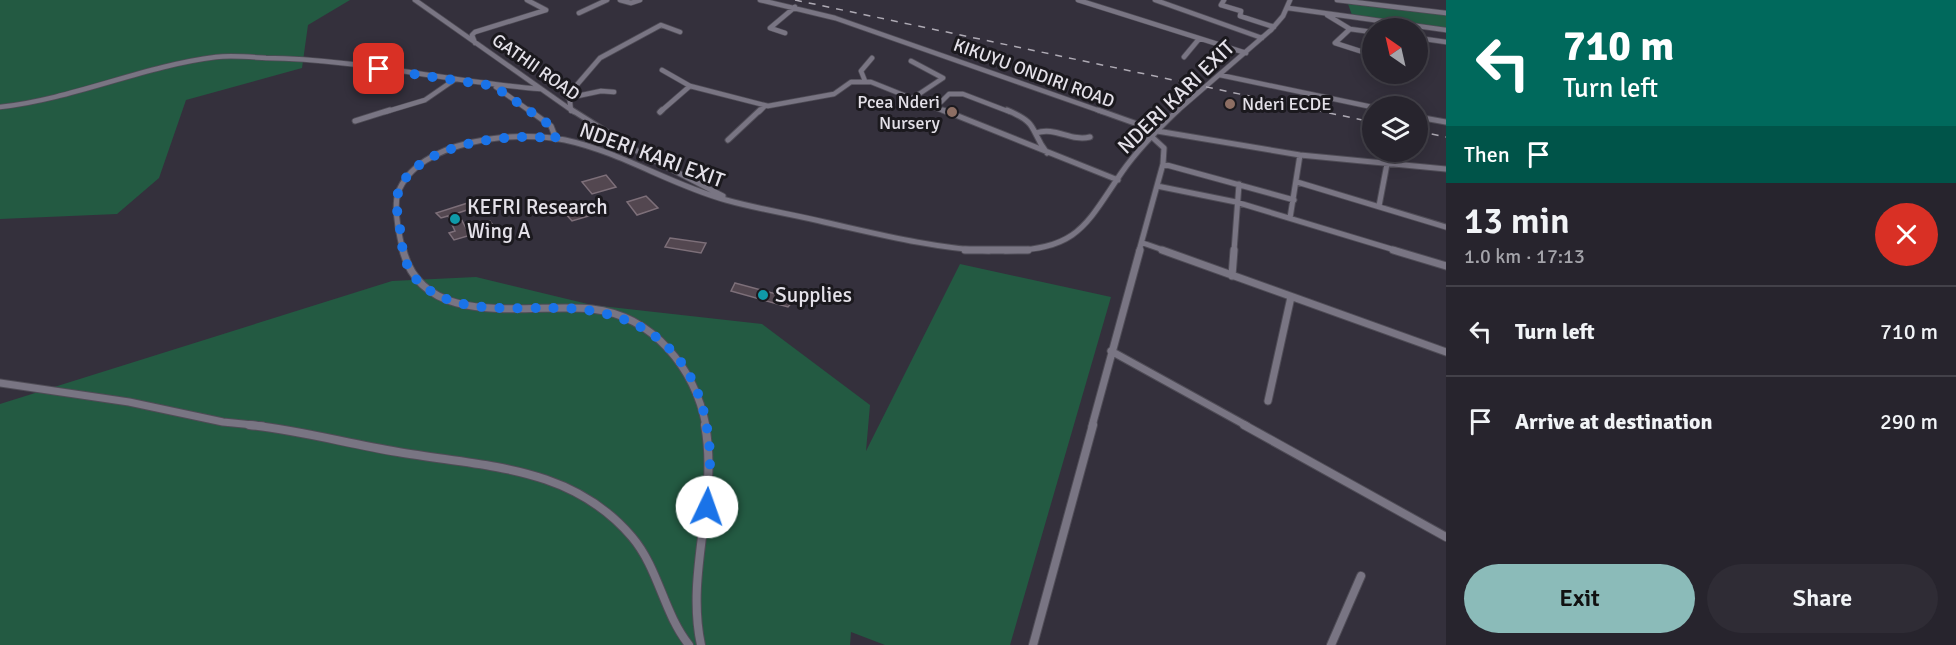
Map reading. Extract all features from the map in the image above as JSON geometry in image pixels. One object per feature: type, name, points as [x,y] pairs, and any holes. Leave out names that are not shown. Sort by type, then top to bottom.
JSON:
[{"type":"street","name":"GATHII ROAD","points":[[415,0],[571,111],[649,159],[739,203]]},
{"type":"street","points":[[476,43],[472,35],[475,32],[546,11],[527,0]]},
{"type":"street","points":[[579,13],[607,0]]},
{"type":"street","points":[[620,0],[631,3],[640,0]]},
{"type":"street","name":"KIKUYU ONDIRI ROAD","points":[[760,0],[835,18],[1154,134],[1300,155],[1446,169]]},
{"type":"street","points":[[1078,0],[1246,52]]},
{"type":"street","points":[[1155,0],[1262,38]]},
{"type":"street","points":[[1224,0],[1221,5],[1241,11],[1240,16],[1274,27]]},
{"type":"street","name":"NDERI KARI EXIT","points":[[701,645],[694,609],[694,582],[707,507],[708,435],[695,390],[675,353],[651,333],[618,316],[598,310],[487,308],[444,298],[420,283],[403,255],[397,198],[401,187],[417,167],[455,148],[482,141],[519,136],[556,139],[584,146],[696,191],[739,203],[916,241],[975,250],[1020,251],[1059,242],[1085,226],[1097,215],[1129,162],[1154,134],[1274,27],[1288,8],[1290,0]]},
{"type":"street","points":[[1336,0],[1446,13]]},
{"type":"street","points":[[785,33],[770,28],[795,7]]},
{"type":"street","points":[[1288,8],[1446,30]]},
{"type":"street","points":[[1323,13],[1350,29],[1362,31]]},
{"type":"street","points":[[571,111],[568,98],[572,88],[605,54],[661,25],[680,32]]},
{"type":"street","points":[[1350,29],[1334,41],[1360,51]]},
{"type":"street","points":[[1184,57],[1199,39]]},
{"type":"street","points":[[1428,39],[1446,42]]},
{"type":"street","points":[[0,107],[29,104],[96,84],[217,57],[315,58],[494,86],[541,89]]},
{"type":"street","points":[[865,81],[861,70],[872,58]]},
{"type":"street","points":[[911,62],[943,78],[914,98]]},
{"type":"street","points":[[662,70],[674,74],[690,86],[765,106],[834,94],[851,82],[865,81],[914,98],[1118,180]]},
{"type":"street","points":[[1220,75],[1362,105]]},
{"type":"street","points":[[356,121],[424,100],[455,80]]},
{"type":"street","points":[[494,86],[551,126],[556,139]]},
{"type":"street","points":[[660,112],[690,86]]},
{"type":"street","points":[[568,98],[601,91],[614,92]]},
{"type":"street","points":[[941,102],[949,94],[967,95],[1026,119],[1036,133],[1036,140],[1047,153]]},
{"type":"street","points":[[728,140],[765,106]]},
{"type":"street","points":[[1428,119],[1446,122]]},
{"type":"street","points":[[1036,133],[1051,130],[1078,138],[1090,137]]},
{"type":"street","points":[[1033,645],[1163,164],[1164,148],[1154,134]]},
{"type":"street","points":[[1290,218],[1300,155]]},
{"type":"street","points":[[1163,164],[1294,200]]},
{"type":"street","points":[[1379,206],[1387,164]]},
{"type":"street","points":[[1297,182],[1446,226]]},
{"type":"street","points":[[1232,276],[1239,184]]},
{"type":"street","points":[[1157,186],[1236,202],[1446,266]]},
{"type":"street","points":[[1143,243],[1446,352]]},
{"type":"street","points":[[1268,401],[1291,297]]},
{"type":"street","points":[[1111,351],[1446,537]]},
{"type":"street","points":[[0,383],[27,385],[81,397],[129,402],[223,422],[288,429],[396,452],[519,471],[573,489],[595,501],[631,536],[649,560],[674,626],[689,645]]},
{"type":"street","points":[[1331,645],[1361,576]]},
{"type":"green space","points":[[0,0],[350,0],[308,25],[302,68],[186,100],[159,178],[117,214],[0,219]]},
{"type":"green space","points":[[1348,4],[1446,15],[1446,29],[1428,26],[1428,18],[1372,18],[1352,15]]},
{"type":"green space","points":[[960,264],[1111,297],[1010,645],[885,645],[851,632],[850,645],[0,645],[0,404],[392,281],[476,277],[592,305],[762,324],[870,405],[866,451]]},
{"type":"building","points":[[606,175],[616,187],[592,194],[582,182]]},
{"type":"building","points":[[646,196],[658,208],[637,215],[627,202]]},
{"type":"building","name":"KEFRI Research Wing A","points":[[477,200],[479,206],[458,213],[466,228],[490,221],[495,228],[454,240],[449,233],[455,231],[448,216],[441,218],[436,213]]},
{"type":"building","points":[[587,204],[595,214],[572,221],[564,212]]},
{"type":"building","points":[[670,238],[706,243],[701,253],[665,247]]},
{"type":"building","name":"Supplies","points":[[735,283],[795,299],[788,307],[731,291]]},
{"type":"railway","points":[[795,0],[1362,120]]},
{"type":"railway","points":[[1428,133],[1446,137]]},
{"type":"place","name":"Nderi ECDE","points":[[1230,104]]},
{"type":"place","name":"Pcea Nderi Nursery","points":[[952,112]]},
{"type":"place","name":"KEFRI Research Wing A","points":[[455,219]]},
{"type":"place","name":"Supplies","points":[[763,295]]},
{"type":"route","points":[[379,69],[494,86],[551,126],[556,139],[519,136],[482,141],[440,154],[410,173],[397,198],[403,255],[408,267],[420,283],[444,298],[459,303],[487,308],[598,310],[618,316],[664,342],[675,353],[687,372],[703,410],[708,435],[709,458],[707,507]]}]
